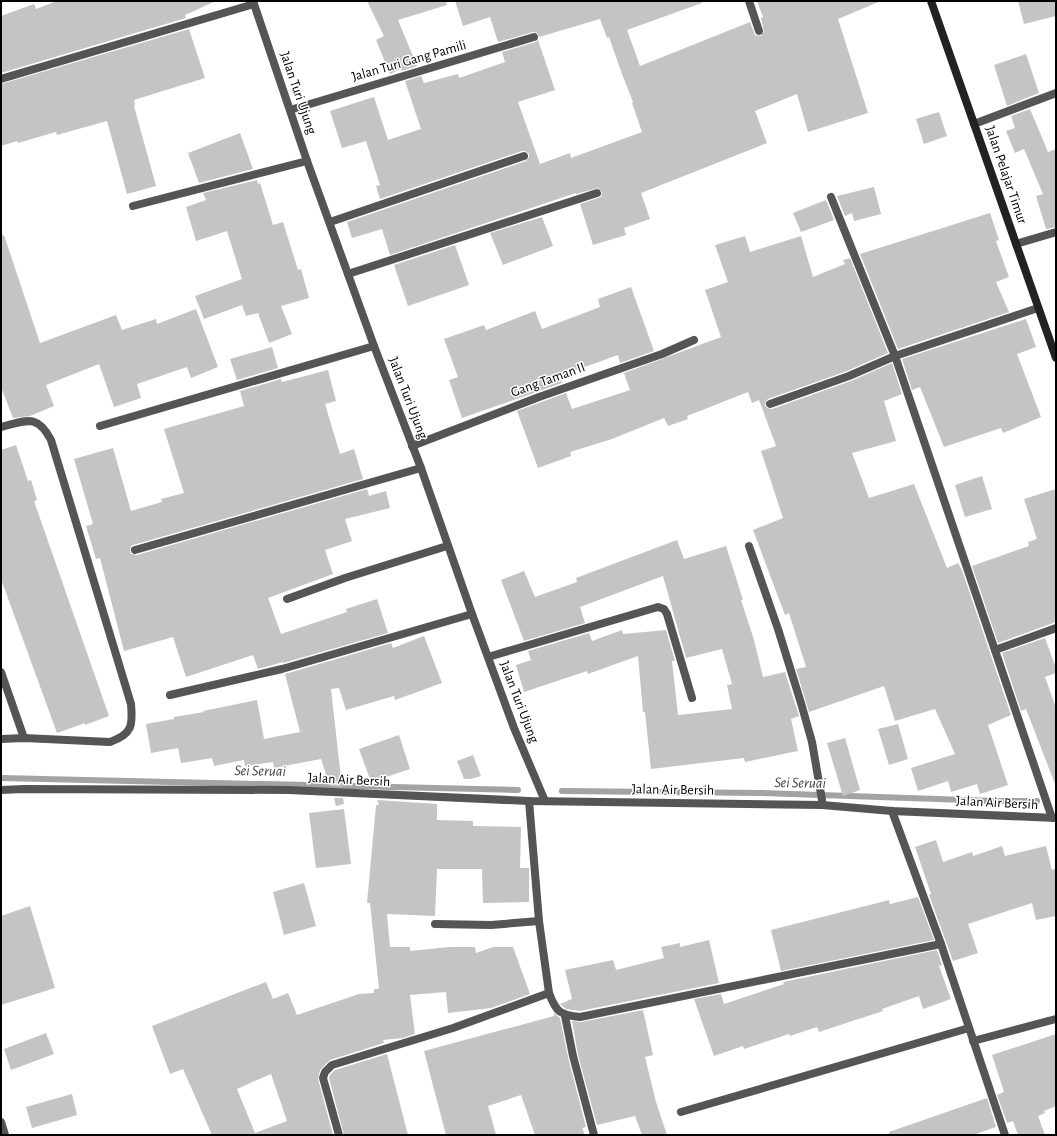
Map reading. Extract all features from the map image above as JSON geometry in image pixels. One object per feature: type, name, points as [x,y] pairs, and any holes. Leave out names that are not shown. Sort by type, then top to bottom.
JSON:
[{"type":"street","points":[[748,1],[759,31]]},
{"type":"street","name":"Jalan Pelajar Timur","points":[[932,1],[1056,356]]},
{"type":"street","points":[[1,79],[253,2]]},
{"type":"street","name":"Jalan Turi Ujung","points":[[253,2],[307,161],[374,346],[421,468],[447,546],[514,728],[545,801]]},
{"type":"street","name":"Jalan Turi Gang Pamili","points":[[290,110],[534,38]]},
{"type":"street","points":[[974,124],[1056,93]]},
{"type":"street","points":[[330,222],[524,156]]},
{"type":"street","points":[[133,206],[307,161]]},
{"type":"street","points":[[348,274],[597,193]]},
{"type":"street","points":[[831,197],[895,356],[1054,818]]},
{"type":"street","points":[[1016,244],[1056,232]]},
{"type":"street","points":[[770,404],[849,376],[895,356],[1038,308]]},
{"type":"street","name":"Gang Taman II","points":[[412,446],[539,397],[662,354],[694,340]]},
{"type":"street","points":[[100,426],[374,346]]},
{"type":"street","points":[[1,427],[30,420],[38,423],[46,430],[51,440],[131,704],[132,720],[129,730],[121,738],[110,742],[24,738],[1,739]]},
{"type":"street","points":[[135,550],[421,468]]},
{"type":"street","points":[[287,599],[345,578],[447,546]]},
{"type":"street","points":[[749,546],[801,703],[812,742],[822,802]]},
{"type":"street","points":[[488,658],[658,607],[664,609],[667,614],[692,698]]},
{"type":"street","points":[[170,695],[282,668],[472,614]]},
{"type":"street","points":[[995,650],[1056,628]]},
{"type":"street","points":[[1,672],[24,738]]},
{"type":"street","name":"Jalan Air Bersih","points":[[1,790],[289,790],[528,801],[822,802],[892,811],[1054,818]]},
{"type":"street","points":[[528,801],[549,993],[552,1002],[565,1016],[580,1017],[941,944]]},
{"type":"street","points":[[892,811],[941,944],[1005,1135]]},
{"type":"street","points":[[435,924],[491,925],[540,921]]},
{"type":"street","points":[[339,1135],[323,1078],[325,1072],[332,1065],[453,1028],[549,993]]},
{"type":"street","points":[[565,1016],[573,1056],[594,1135]]},
{"type":"street","points":[[973,1041],[1056,1019]]},
{"type":"street","points":[[681,1112],[969,1028]]},
{"type":"street","points":[[1,1122],[5,1135]]},
{"type":"building","points":[[57,1],[216,1],[185,15],[186,18],[1,73],[1,16],[34,4],[36,9]]},
{"type":"building","points":[[367,1],[446,1],[447,5],[398,20],[417,66],[402,71],[401,69],[390,74],[376,40],[384,36]]},
{"type":"building","points":[[455,1],[702,1],[702,3],[627,30],[640,66],[750,22],[755,35],[761,36],[764,32],[761,18],[763,17],[757,1],[881,1],[838,19],[868,113],[808,132],[797,94],[755,111],[767,143],[641,193],[650,219],[624,228],[626,235],[593,245],[580,204],[601,197],[602,192],[598,188],[576,193],[390,255],[382,229],[352,238],[347,222],[526,161],[529,154],[522,151],[380,199],[376,186],[380,185],[366,141],[342,148],[330,111],[374,97],[388,140],[421,129],[405,81],[421,76],[424,83],[458,74],[459,78],[505,62],[502,52],[536,42],[538,40],[555,90],[518,102],[540,164],[570,153],[571,158],[642,132],[632,103],[633,102],[609,37],[607,38],[600,19],[539,37],[537,33],[533,32],[498,42],[490,17],[463,26]]},
{"type":"building","points":[[1018,1],[1056,1],[1056,16],[1024,24]]},
{"type":"building","points":[[189,29],[205,78],[134,100],[134,106],[156,186],[127,194],[107,121],[57,135],[56,132],[18,143],[17,141],[1,146],[1,84]]},
{"type":"building","points":[[1026,54],[1039,93],[1007,106],[994,65]]},
{"type":"building","points":[[1030,109],[1048,152],[1056,149],[1056,227],[1046,229],[1036,196],[1043,194],[1024,149],[1015,153],[1006,131],[1015,128],[1011,116]]},
{"type":"building","points":[[939,112],[947,136],[924,144],[916,119]]},
{"type":"building","points":[[240,133],[253,169],[199,183],[188,153]]},
{"type":"building","points":[[257,180],[258,184],[260,183],[273,225],[283,222],[298,270],[301,269],[309,298],[281,306],[292,334],[269,343],[258,313],[246,316],[242,305],[204,319],[195,296],[242,279],[227,231],[196,241],[186,207],[206,200],[203,193]]},
{"type":"building","points":[[874,187],[881,214],[854,221],[852,213],[845,216],[837,196]]},
{"type":"building","points":[[826,200],[834,220],[801,232],[793,213]]},
{"type":"building","points":[[990,213],[999,240],[996,241],[1009,277],[996,282],[1009,312],[898,349],[860,254]]},
{"type":"building","points":[[542,217],[553,246],[503,265],[490,233]]},
{"type":"building","points":[[4,235],[40,343],[116,315],[122,330],[156,319],[157,324],[196,309],[218,367],[191,378],[187,367],[137,384],[141,398],[114,407],[99,364],[46,385],[54,406],[30,416],[13,418],[1,387],[1,236]]},
{"type":"building","points":[[745,236],[750,252],[801,236],[813,277],[845,264],[843,260],[850,258],[888,353],[847,371],[768,399],[765,405],[767,408],[772,409],[851,381],[892,363],[902,394],[884,401],[896,441],[852,453],[869,498],[914,484],[947,568],[958,563],[962,570],[1011,715],[988,725],[1008,785],[980,794],[977,784],[951,792],[948,781],[918,791],[911,768],[955,754],[935,709],[895,721],[884,686],[809,712],[796,669],[806,667],[789,613],[785,615],[753,530],[783,518],[761,451],[776,446],[759,400],[752,403],[748,392],[687,416],[688,419],[668,426],[664,418],[612,439],[570,452],[571,456],[538,468],[517,411],[566,393],[572,409],[630,390],[624,373],[721,337],[705,290],[728,282],[715,245]]},
{"type":"building","points":[[455,245],[469,285],[408,306],[394,265]]},
{"type":"building","points":[[631,287],[654,351],[620,363],[618,355],[560,376],[562,383],[462,418],[449,380],[458,377],[444,339],[484,325],[486,330],[535,311],[542,329],[600,307],[598,299]]},
{"type":"building","points":[[1026,319],[1036,347],[1017,354],[1041,417],[1003,433],[1001,428],[944,447],[920,387],[912,390],[902,359]]},
{"type":"building","points":[[272,347],[278,368],[237,380],[230,359]]},
{"type":"building","points":[[328,370],[336,401],[325,404],[340,454],[354,449],[363,479],[133,545],[131,546],[130,551],[131,554],[137,555],[367,489],[369,496],[386,491],[390,508],[345,519],[352,541],[325,550],[333,574],[268,598],[281,634],[347,612],[346,609],[377,599],[388,633],[258,669],[253,655],[186,677],[173,637],[124,651],[100,558],[96,559],[86,526],[93,524],[74,459],[113,448],[131,511],[162,502],[161,499],[184,493],[164,429],[244,406],[240,391],[281,379],[282,382]]},
{"type":"building","points":[[16,445],[28,481],[31,480],[37,500],[34,501],[109,716],[57,733],[1,579],[1,450]]},
{"type":"building","points":[[982,476],[992,509],[965,517],[955,485]]},
{"type":"building","points":[[1056,489],[1056,622],[998,643],[972,566],[1029,546],[1028,542],[1037,539],[1024,499]]},
{"type":"building","points":[[677,540],[684,559],[726,546],[743,600],[741,600],[754,640],[763,677],[785,672],[799,716],[791,719],[798,751],[745,762],[744,758],[651,769],[645,712],[643,712],[638,656],[588,674],[587,671],[524,692],[516,665],[531,660],[528,651],[589,633],[592,641],[622,630],[623,634],[666,630],[675,661],[672,661],[678,715],[732,709],[727,685],[732,684],[722,649],[686,658],[663,576],[580,607],[585,623],[524,641],[501,580],[524,571],[535,597],[577,582],[576,578]]},
{"type":"building","points":[[424,636],[442,683],[395,700],[394,696],[346,710],[339,688],[331,689],[342,787],[330,786],[321,759],[274,768],[273,762],[245,766],[244,760],[214,766],[212,758],[181,763],[178,748],[151,753],[146,724],[257,700],[264,739],[300,732],[285,674],[391,643],[393,648]]},
{"type":"building","points":[[1045,638],[1056,668],[1056,673],[1045,677],[1056,708],[1056,784],[1026,709],[1021,711],[1002,653]]},
{"type":"building","points":[[898,724],[908,759],[889,765],[878,729]]},
{"type":"building","points":[[399,735],[410,769],[371,782],[359,749]]},
{"type":"building","points":[[845,738],[860,790],[843,796],[827,743]]},
{"type":"building","points":[[473,755],[481,776],[471,779],[464,779],[457,761]]},
{"type":"building","points":[[334,798],[343,798],[344,804],[336,806]]},
{"type":"building","points":[[377,800],[437,804],[437,820],[473,821],[473,826],[521,827],[520,868],[529,868],[529,902],[483,903],[482,869],[437,869],[435,916],[387,914],[390,947],[410,947],[410,951],[449,947],[475,947],[476,953],[493,947],[513,947],[530,994],[491,1008],[448,1013],[446,992],[410,995],[415,1034],[403,1038],[383,1040],[384,1043],[330,1060],[320,1070],[318,1079],[333,1135],[212,1135],[183,1069],[170,1074],[152,1026],[266,982],[273,999],[288,993],[297,1015],[359,994],[374,993],[374,989],[379,989],[370,903],[367,903],[376,805],[379,805]],"holes":[[[271,1074],[287,1121],[255,1133],[237,1089]]]},
{"type":"building","points":[[344,809],[351,864],[316,868],[309,813]]},
{"type":"building","points":[[936,840],[943,862],[972,852],[973,856],[1002,846],[1005,856],[1046,846],[1052,870],[1056,868],[1056,916],[1036,920],[1032,903],[968,924],[978,953],[953,961],[929,895],[931,894],[915,847]]},
{"type":"building","points":[[304,883],[316,926],[284,935],[273,892]]},
{"type":"building","points":[[918,897],[934,940],[781,971],[771,930],[889,900],[890,904]]},
{"type":"building","points":[[30,906],[55,988],[1,1005],[1,916]]},
{"type":"building","points":[[709,940],[719,983],[580,1011],[566,1009],[560,1004],[572,999],[565,970],[613,960],[616,970],[664,958],[661,947],[680,943],[680,947]]},
{"type":"building","points":[[937,950],[942,965],[939,966],[951,999],[923,1009],[919,996],[882,1009],[883,1011],[819,1032],[817,1027],[790,1036],[789,1034],[744,1049],[743,1046],[714,1056],[694,999],[721,994],[724,1004],[784,984],[783,982]]},
{"type":"building","points":[[643,1010],[653,1055],[645,1057],[656,1102],[667,1135],[642,1135],[635,1116],[597,1125],[578,1055],[572,1021],[581,1022]]},
{"type":"building","points":[[554,1013],[560,1018],[568,1057],[586,1127],[582,1128],[585,1135],[535,1135],[521,1095],[488,1106],[496,1135],[446,1135],[424,1051],[554,1016]]},
{"type":"building","points":[[46,1033],[54,1054],[11,1070],[4,1049]]},
{"type":"building","points":[[1056,1034],[1056,1106],[1044,1111],[1045,1113],[1038,1116],[1045,1135],[1018,1135],[1013,1121],[1007,1123],[997,1095],[1004,1092],[992,1055]]},
{"type":"building","points":[[387,1054],[408,1135],[344,1135],[329,1078],[330,1075],[335,1070]]},
{"type":"building","points":[[72,1094],[77,1115],[32,1128],[26,1107]]},
{"type":"building","points":[[987,1098],[996,1127],[973,1135],[889,1135],[889,1132]]},
{"type":"waterway","name":"Sei Seruai","points":[[1,778],[518,790]]},
{"type":"waterway","name":"Sei Seruai","points":[[562,791],[761,793],[1037,801]]}]
